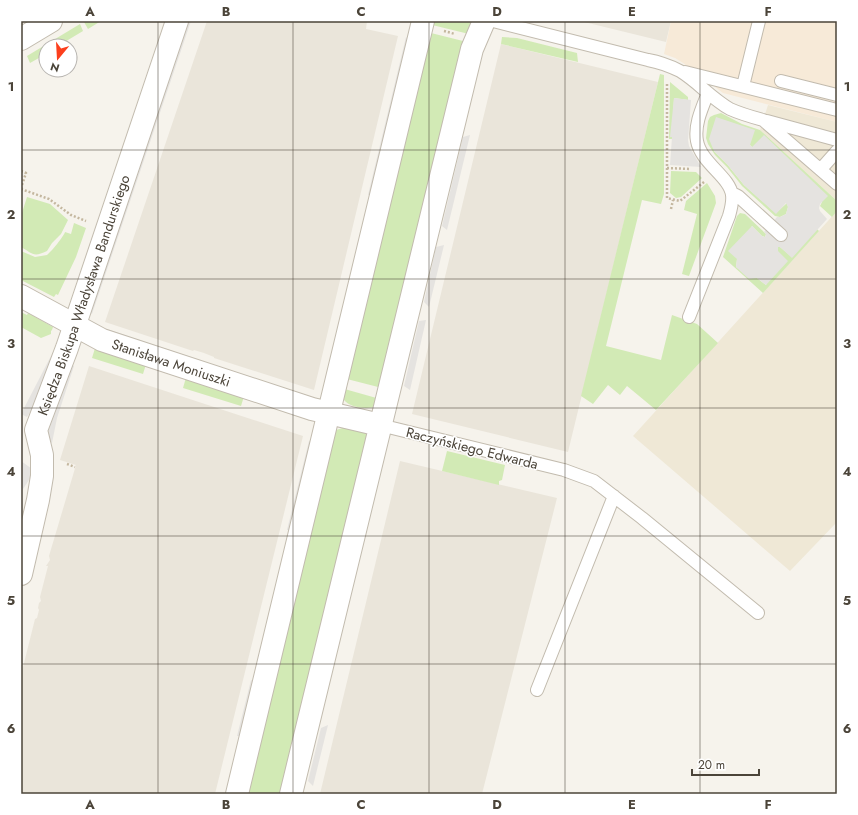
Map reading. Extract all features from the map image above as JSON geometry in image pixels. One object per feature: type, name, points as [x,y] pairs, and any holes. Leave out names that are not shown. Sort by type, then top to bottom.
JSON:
[{"type":"street","points":[[21,39],[51,21]]},
{"type":"street","name":"Księdza Biskupa Władysława Bandurskiego","points":[[21,574],[35,515],[42,476],[42,455],[29,434],[75,326],[177,21]]},
{"type":"street","points":[[291,794],[472,49],[484,21]]},
{"type":"street","points":[[237,794],[329,413],[432,26]]},
{"type":"street","name":"Stanisława Moniuszki","points":[[21,296],[75,326],[110,343],[312,409],[380,425]]},
{"type":"lane","points":[[493,21],[667,65],[679,71],[730,109],[747,116],[837,140]]},
{"type":"lane","points":[[743,86],[759,21]]},
{"type":"lane","points":[[679,71],[837,110]]},
{"type":"lane","points":[[781,81],[837,95]]},
{"type":"lane","points":[[689,317],[729,216],[731,207],[732,193],[730,187],[704,158],[698,147],[697,128],[701,111],[708,93]]},
{"type":"lane","points":[[763,120],[837,184]]},
{"type":"lane","points":[[821,169],[837,151]]},
{"type":"lane","points":[[732,193],[738,196],[781,235]]},
{"type":"lane","name":"Raczyńskiego Edwarda","points":[[380,425],[564,470],[594,481],[758,613]]},
{"type":"lane","points":[[537,690],[614,496]]},
{"type":"path","points":[[432,26],[461,36]]},
{"type":"path","points":[[667,65],[667,198],[680,201],[707,179]]},
{"type":"path","points":[[667,168],[695,169]]},
{"type":"path","points":[[21,171],[26,173],[21,188],[49,198],[71,215],[92,224]]},
{"type":"path","points":[[671,209],[673,200]]},
{"type":"path","points":[[67,464],[75,467]]},
{"type":"shaded area","points":[[183,21],[191,21],[92,314],[86,308]]},
{"type":"shaded area","points":[[207,21],[367,21],[366,29],[398,36],[314,390],[105,322]]},
{"type":"shaded area","points":[[580,21],[671,21],[666,42]]},
{"type":"shaded area","points":[[671,21],[837,21],[837,122],[723,93],[683,63],[664,54]]},
{"type":"shaded area","points":[[406,37],[411,44],[375,194],[368,195]]},
{"type":"shaded area","points":[[501,44],[658,82],[568,452],[412,414]]},
{"type":"shaded area","points":[[674,98],[691,100],[688,140],[689,146],[701,167],[670,165],[672,137],[670,137]]},
{"type":"shaded area","points":[[768,105],[837,122],[837,201],[760,130]]},
{"type":"shaded area","points":[[716,117],[755,130],[750,145],[752,147],[764,135],[828,196],[820,204],[819,208],[827,219],[792,258],[780,247],[778,247],[778,251],[788,261],[766,285],[757,278],[749,279],[736,267],[737,259],[728,251],[752,226],[765,237],[766,234],[764,232],[777,217],[786,214],[788,207],[786,203],[776,214],[744,185],[714,151],[709,139]]},
{"type":"shaded area","points":[[470,135],[447,230],[442,226],[463,137]]},
{"type":"shaded area","points":[[837,211],[837,522],[790,571],[633,436]]},
{"type":"shaded area","points":[[444,245],[429,307],[424,302],[436,247]]},
{"type":"shaded area","points":[[426,320],[410,390],[404,386],[419,321]]},
{"type":"shaded area","points":[[104,328],[191,357],[185,362],[105,335]]},
{"type":"shaded area","points":[[53,352],[59,356],[27,417],[21,414]]},
{"type":"shaded area","points":[[67,363],[74,366],[57,418],[52,443],[46,439],[47,428]]},
{"type":"shaded area","points":[[89,366],[303,436],[215,794],[21,794],[21,675],[35,619],[37,618],[39,610],[39,603],[41,601],[40,597],[48,566],[46,566],[50,560],[49,556],[76,465],[60,460]]},
{"type":"shaded area","points":[[309,441],[315,445],[294,530],[287,530]]},
{"type":"shaded area","points":[[21,461],[35,471],[21,492]]},
{"type":"shaded area","points":[[400,461],[557,498],[482,794],[320,794]]},
{"type":"shaded area","points":[[251,680],[257,683],[244,736],[237,736]]},
{"type":"shaded area","points":[[328,725],[313,786],[308,781],[321,728]]},
{"type":"green space","points":[[101,21],[88,29],[84,22]]},
{"type":"green space","points":[[429,21],[472,21],[469,34],[428,24]]},
{"type":"green space","points":[[80,24],[83,31],[71,38],[57,38]]},
{"type":"green space","points":[[427,32],[467,42],[382,388],[343,378]]},
{"type":"green space","points":[[502,37],[517,38],[577,53],[578,62],[501,44]]},
{"type":"green space","points":[[38,49],[38,58],[30,63],[27,56]]},
{"type":"green space","points":[[660,74],[664,75],[664,194],[661,204],[642,200],[606,346],[661,360],[672,315],[697,324],[718,343],[656,410],[627,386],[620,395],[608,385],[593,404],[581,396]]},
{"type":"green space","points":[[670,82],[688,97],[688,100],[674,98],[672,139],[669,139]]},
{"type":"green space","points":[[721,113],[742,124],[760,130],[837,201],[837,211],[832,217],[820,206],[822,202],[764,136],[753,148],[750,145],[714,151],[744,185],[776,213],[787,203],[788,207],[786,214],[780,217],[775,216],[742,186],[715,155],[706,138],[708,121],[710,117]]},
{"type":"green space","points":[[671,171],[696,172],[702,178],[681,197],[676,198],[670,193]]},
{"type":"green space","points":[[707,183],[715,196],[716,203],[689,276],[682,274],[697,214],[684,210],[686,201]]},
{"type":"green space","points":[[27,197],[50,204],[68,220],[61,234],[52,243],[47,251],[39,254],[33,254],[21,247],[21,216]]},
{"type":"green space","points":[[740,213],[745,214],[766,234],[765,237],[762,236],[752,226],[737,259],[736,267],[751,278],[757,278],[766,285],[778,251],[778,247],[792,257],[817,229],[819,231],[763,293],[723,257],[737,216]]},
{"type":"green space","points":[[74,223],[86,228],[76,257],[58,295],[56,294],[54,297],[21,280],[21,251],[35,257],[47,255],[65,232],[71,234]]},
{"type":"green space","points":[[21,312],[27,315],[28,313],[53,327],[51,334],[41,338],[21,327]]},
{"type":"green space","points":[[96,345],[147,361],[143,374],[92,358]]},
{"type":"green space","points":[[187,374],[245,393],[241,406],[183,388]]},
{"type":"green space","points":[[341,388],[380,399],[377,406],[373,407],[364,408],[350,405],[342,397]]},
{"type":"green space","points":[[346,427],[365,432],[368,437],[285,794],[243,794],[332,434],[336,430]]},
{"type":"green space","points":[[447,451],[505,465],[502,480],[499,481],[499,485],[442,471]]}]
